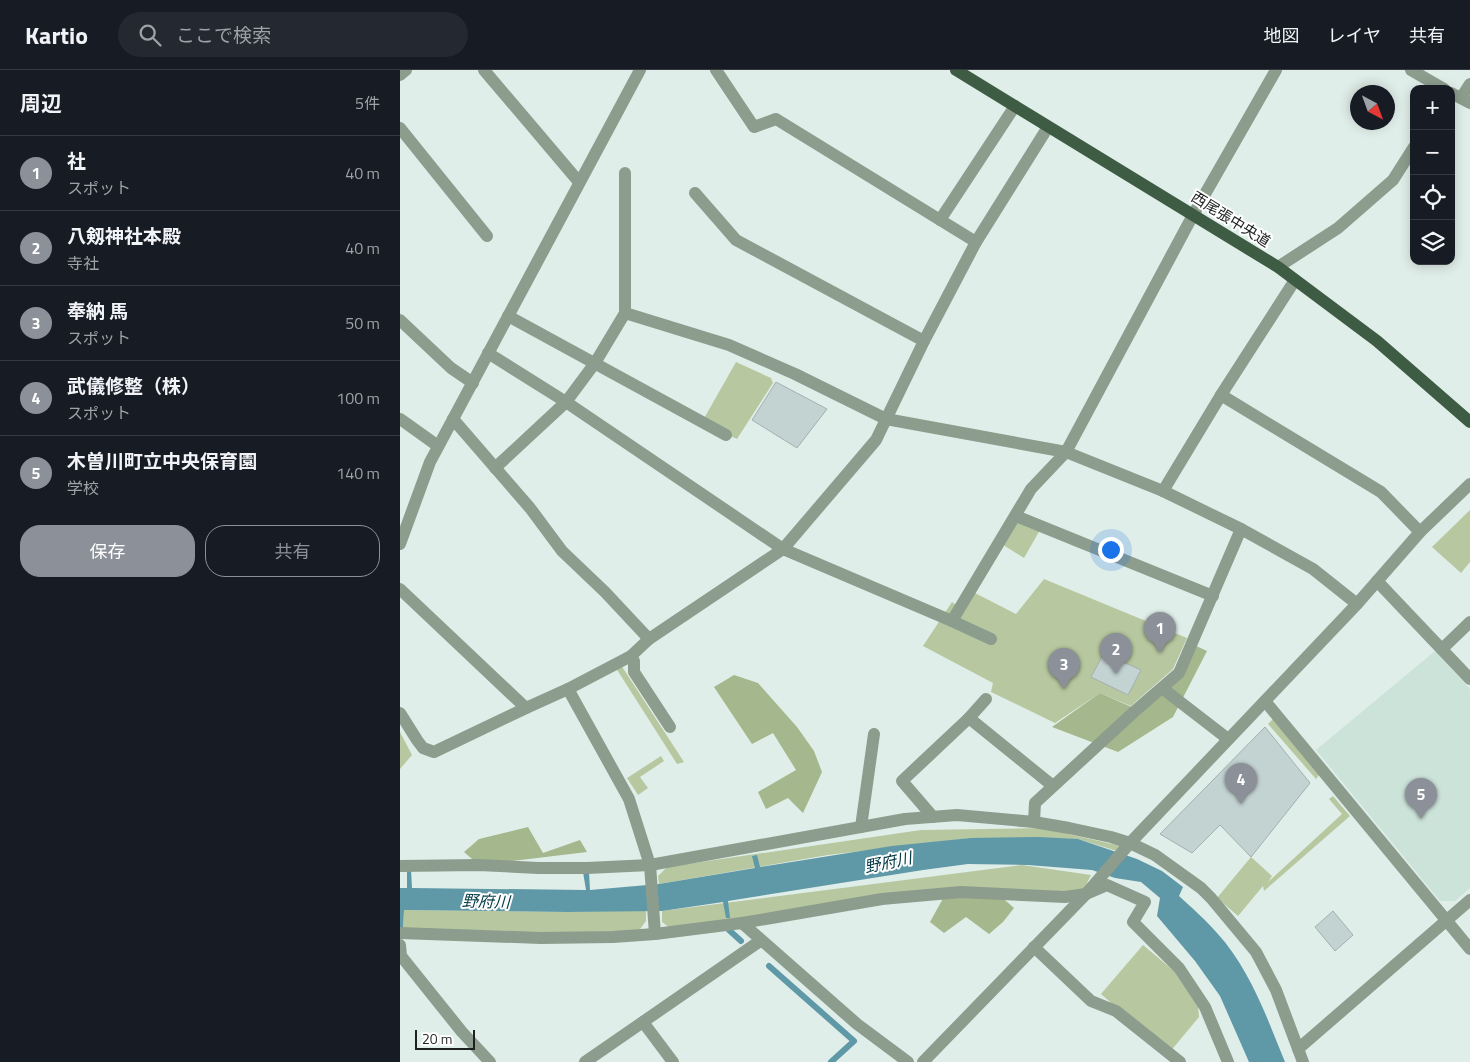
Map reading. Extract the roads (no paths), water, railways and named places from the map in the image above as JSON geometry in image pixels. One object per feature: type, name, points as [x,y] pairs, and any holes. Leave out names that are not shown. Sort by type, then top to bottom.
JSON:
[{"type":"main road","name":"西尾張中央道","points":[[956,70],[1278,267],[1377,341],[1470,422]]},
{"type":"street","points":[[400,75],[406,70]]},
{"type":"street","points":[[484,70],[579,182]]},
{"type":"street","points":[[400,544],[430,462],[438,446],[640,70]]},
{"type":"street","points":[[716,70],[754,127],[776,119],[976,242]]},
{"type":"street","points":[[952,620],[1031,489],[1066,452],[1193,215],[1276,70]]},
{"type":"street","points":[[1411,70],[1437,85]]},
{"type":"street","points":[[1461,98],[1470,84]]},
{"type":"street","points":[[940,220],[1015,106]]},
{"type":"street","points":[[400,713],[423,748],[434,752],[568,689],[631,656],[649,639],[783,550],[876,440],[924,341],[976,242],[1048,127]]},
{"type":"street","points":[[400,128],[487,236]]},
{"type":"street","points":[[1278,267],[1338,228],[1393,180],[1410,153]]},
{"type":"street","points":[[495,468],[566,402],[595,363],[625,313],[625,173]]},
{"type":"street","points":[[695,193],[736,240],[924,341]]},
{"type":"street","points":[[1163,491],[1221,395],[1295,280]]},
{"type":"street","points":[[625,313],[729,345],[795,374],[886,419],[1066,452],[1163,491],[1241,530],[1313,569],[1357,604]]},
{"type":"street","points":[[508,316],[726,435]]},
{"type":"street","points":[[400,320],[451,368],[473,382]]},
{"type":"street","points":[[488,353],[566,402],[783,550],[952,620],[991,639]]},
{"type":"street","points":[[1221,395],[1381,492],[1420,532]]},
{"type":"street","points":[[400,418],[438,446]]},
{"type":"street","points":[[453,419],[530,508],[562,551],[605,592],[649,639]]},
{"type":"street","points":[[923,1062],[1086,894],[1127,846],[1357,604],[1420,532],[1470,484]]},
{"type":"street","points":[[1016,516],[1213,596]]},
{"type":"street","points":[[1034,822],[1035,803],[1134,710],[1179,673],[1241,530]]},
{"type":"street","points":[[1377,581],[1470,679]]},
{"type":"street","points":[[400,589],[526,708]]},
{"type":"street","points":[[1442,649],[1470,622]]},
{"type":"street","points":[[631,656],[634,661],[634,672],[670,726]]},
{"type":"street","points":[[1162,688],[1228,739]]},
{"type":"street","points":[[568,689],[629,799],[650,867],[655,932]]},
{"type":"street","points":[[932,817],[902,781],[969,718],[986,699]]},
{"type":"street","points":[[1265,701],[1470,949]]},
{"type":"street","points":[[969,718],[1053,786]]},
{"type":"street","points":[[861,827],[874,734]]},
{"type":"street","points":[[400,866],[650,867],[905,819],[957,815],[1034,822],[1111,837],[1127,846],[1155,855],[1201,888],[1220,907],[1256,952],[1276,990],[1302,1062]]},
{"type":"street","points":[[400,933],[541,938],[613,936],[742,923],[882,899],[960,892],[1065,897],[1086,894],[1107,884],[1145,902],[1133,922],[1179,968],[1205,1007],[1228,1062]]},
{"type":"street","points":[[1298,1049],[1470,900]]},
{"type":"street","points":[[742,923],[760,941],[857,1024],[908,1062]]},
{"type":"street","points":[[585,1062],[760,941]]},
{"type":"street","points":[[400,945],[401,956],[462,1032],[490,1062]]},
{"type":"street","points":[[1034,947],[1091,1001],[1116,1011],[1180,1062]]},
{"type":"street","points":[[643,1022],[673,1062]]},
{"type":"water","name":"野府川","points":[[1039,837],[1078,839],[1137,859],[1162,871],[1183,887],[1179,896],[1217,933],[1239,962],[1257,995],[1285,1062],[1249,1062],[1220,996],[1195,961],[1157,916],[1160,898],[1141,882],[1115,878],[1092,870],[1028,865],[968,864],[728,901],[730,918],[726,918],[723,902],[662,911],[404,910],[403,928],[400,928],[400,888],[407,888],[407,869],[411,869],[412,888],[586,890],[583,872],[589,872],[590,890],[659,884],[755,868],[752,856],[757,855],[760,867],[892,846],[970,838]]},
{"type":"waterway","points":[[729,930],[741,941]]},
{"type":"waterway","points":[[769,966],[854,1041],[831,1062]]},
{"type":"place","name":"社","points":[[1160,653]]},
{"type":"place","name":"八剱神社本殿","points":[[1116,674]]},
{"type":"place","name":"奉納 馬","points":[[1064,689]]},
{"type":"place","name":"武儀修整（株）","points":[[1241,804]]},
{"type":"place","name":"木曽川町立中央保育園","points":[[1421,819]]}]
